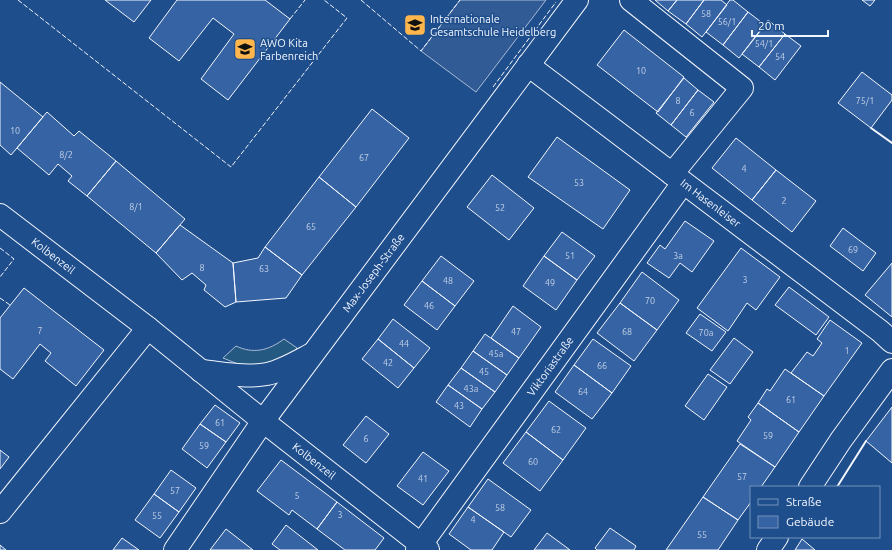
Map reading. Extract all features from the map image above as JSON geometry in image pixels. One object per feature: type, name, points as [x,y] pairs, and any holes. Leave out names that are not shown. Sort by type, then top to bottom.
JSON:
[{"type":"street","name":"Max-Joseph-Straße","points":[[175,550],[263,422],[313,353],[577,0]]},
{"type":"street","name":"Viktoriastraße","points":[[422,548],[742,88],[631,0]]},
{"type":"street","name":"Im Hasenleiser","points":[[528,65],[892,342]]},
{"type":"street","name":"Kolbenzeil","points":[[0,215],[148,328],[263,422],[422,548]]},
{"type":"street","points":[[0,512],[148,328]]},
{"type":"street","points":[[201,370],[250,376],[268,374],[296,363],[313,353]]},
{"type":"street","points":[[811,486],[841,440],[892,370]]},
{"type":"street","points":[[768,550],[776,538]]},
{"type":"shaded area","points":[[460,0],[546,0],[476,92],[421,51]]},
{"type":"shaded area","points":[[284,339],[297,348],[288,358],[265,366],[238,364],[223,358],[236,346],[248,350],[260,350],[266,349]]},
{"type":"building","points":[[105,0],[151,0],[134,22]]},
{"type":"building","name":"AWO Kita Farbenreich","points":[[177,0],[265,0],[290,19],[228,100],[201,79],[234,34],[213,18],[179,61],[149,38]]},
{"type":"building","points":[[655,0],[677,0],[668,11]]},
{"type":"building","points":[[677,0],[704,0],[686,24],[668,11]]},
{"type":"building","points":[[704,0],[721,0],[727,5],[702,37],[686,24]]},
{"type":"building","points":[[730,0],[733,0],[748,12],[723,45],[706,32]]},
{"type":"building","points":[[862,0],[875,0],[870,6]]},
{"type":"building","points":[[748,12],[765,25],[739,58],[723,45]]},
{"type":"building","points":[[768,20],[785,34],[759,67],[742,54]]},
{"type":"building","points":[[624,30],[684,77],[658,112],[597,65]]},
{"type":"building","points":[[785,34],[801,46],[775,80],[759,67]]},
{"type":"building","points":[[862,72],[892,95],[892,100],[871,128],[838,103]]},
{"type":"building","points":[[684,78],[698,90],[671,125],[656,113]]},
{"type":"building","points":[[0,82],[43,117],[11,155],[0,145]]},
{"type":"building","points":[[698,90],[714,102],[686,137],[671,125]]},
{"type":"building","points":[[372,109],[409,138],[356,207],[319,177]]},
{"type":"building","points":[[47,112],[74,136],[79,131],[116,161],[87,196],[68,181],[72,176],[58,164],[49,175],[17,148]]},
{"type":"building","points":[[557,137],[630,190],[603,229],[528,177]]},
{"type":"building","points":[[736,138],[776,170],[752,200],[712,168]]},
{"type":"building","points":[[116,161],[185,219],[156,253],[87,196]]},
{"type":"building","points":[[776,170],[816,201],[792,232],[752,200]]},
{"type":"building","points":[[492,175],[534,208],[509,240],[467,207]]},
{"type":"building","points":[[319,177],[356,207],[302,275],[265,247]]},
{"type":"building","points":[[685,221],[714,241],[692,272],[680,263],[669,278],[647,263],[660,245],[665,249]]},
{"type":"building","points":[[180,225],[233,263],[236,302],[225,307],[204,290],[206,285],[192,273],[182,280],[156,253]]},
{"type":"building","points":[[843,228],[876,253],[863,271],[830,246]]},
{"type":"building","points":[[562,232],[595,256],[577,280],[544,256]]},
{"type":"building","points":[[265,247],[302,275],[286,298],[236,302],[233,263],[258,258]]},
{"type":"building","points":[[741,248],[780,277],[756,310],[747,303],[728,331],[697,308]]},
{"type":"building","points":[[441,256],[474,281],[455,306],[422,281]]},
{"type":"building","points":[[544,256],[577,280],[556,310],[523,286]]},
{"type":"building","points":[[892,263],[892,317],[865,295]]},
{"type":"building","points":[[642,272],[679,300],[657,330],[620,303]]},
{"type":"building","points":[[422,281],[455,306],[437,330],[404,305]]},
{"type":"building","points":[[789,287],[829,317],[816,335],[775,305]]},
{"type":"building","points":[[24,288],[104,350],[76,386],[45,361],[51,353],[40,344],[13,379],[0,369],[0,318]]},
{"type":"building","points":[[620,303],[657,330],[634,361],[597,333]]},
{"type":"building","points":[[513,306],[541,327],[519,358],[491,338]]},
{"type":"building","points":[[700,314],[726,332],[712,351],[686,333]]},
{"type":"building","points":[[393,319],[430,348],[414,368],[378,339]]},
{"type":"building","points":[[830,320],[862,343],[824,396],[791,373],[807,352],[813,356],[822,343],[817,339]]},
{"type":"building","points":[[485,334],[519,358],[507,375],[473,351]]},
{"type":"building","points":[[734,338],[753,352],[730,384],[710,370]]},
{"type":"building","points":[[378,339],[414,368],[398,388],[362,359]]},
{"type":"building","points":[[593,339],[631,366],[612,393],[574,365]]},
{"type":"building","points":[[473,351],[507,375],[495,392],[461,368]]},
{"type":"building","points":[[574,365],[612,393],[592,419],[555,392]]},
{"type":"building","points":[[461,368],[495,392],[482,409],[448,385]]},
{"type":"building","points":[[785,369],[824,396],[799,432],[758,403],[767,389],[770,391]]},
{"type":"building","points":[[708,374],[727,387],[704,420],[685,406]]},
{"type":"building","points":[[448,385],[482,409],[470,427],[436,402]]},
{"type":"building","points":[[549,401],[586,428],[563,460],[526,432]]},
{"type":"building","points":[[758,403],[799,432],[775,467],[737,441],[751,420],[748,417]]},
{"type":"building","points":[[215,405],[240,423],[226,442],[200,424]]},
{"type":"building","points":[[892,407],[892,463],[866,441]]},
{"type":"building","points":[[366,416],[389,434],[366,463],[343,445]]},
{"type":"building","points":[[200,424],[226,442],[207,468],[182,449]]},
{"type":"building","points":[[526,432],[563,460],[540,491],[503,463]]},
{"type":"building","points":[[740,444],[775,467],[762,486],[750,486],[750,503],[738,520],[703,497]]},
{"type":"building","points":[[0,450],[9,457],[0,469]]},
{"type":"building","points":[[423,452],[449,471],[423,505],[397,486]]},
{"type":"building","points":[[281,460],[337,502],[317,529],[292,510],[289,515],[257,491]]},
{"type":"building","points":[[171,470],[196,488],[179,512],[154,494]]},
{"type":"building","points":[[488,479],[531,510],[511,537],[468,507]]},
{"type":"building","points":[[154,494],[179,512],[160,538],[135,520]]},
{"type":"building","points":[[703,497],[738,520],[718,550],[666,550]]},
{"type":"building","points":[[337,502],[384,538],[375,550],[345,550],[317,529]]},
{"type":"building","points":[[468,507],[504,532],[492,550],[471,550],[449,534]]},
{"type":"building","points":[[286,525],[318,550],[280,550],[272,544]]},
{"type":"building","points":[[610,528],[636,546],[634,550],[597,550],[595,548]]},
{"type":"building","points":[[226,529],[253,550],[210,550]]},
{"type":"building","points":[[547,533],[570,550],[534,550]]},
{"type":"building","points":[[122,538],[139,550],[113,550]]},
{"type":"building","points":[[802,539],[815,550],[795,550]]},
{"type":"building","points":[[0,545],[6,550],[0,550]]},
{"type":"fence","points":[[18,0],[231,167],[347,18],[324,0]]},
{"type":"fence","points":[[290,19],[305,0]]},
{"type":"fence","points":[[361,0],[421,51],[460,0]]},
{"type":"fence","points":[[493,87],[556,2]]},
{"type":"fence","points":[[0,248],[14,259],[0,277]]},
{"type":"fence","points":[[0,298],[10,305]]},
{"type":"wall","points":[[871,128],[892,143]]},
{"type":"wall","points":[[838,486],[866,441]]},
{"type":"place","name":"Internationale Gesamtschule Heidelberg","points":[[415,25]]},
{"type":"place","name":"AWO Kita Farbenreich","points":[[245,49]]}]
